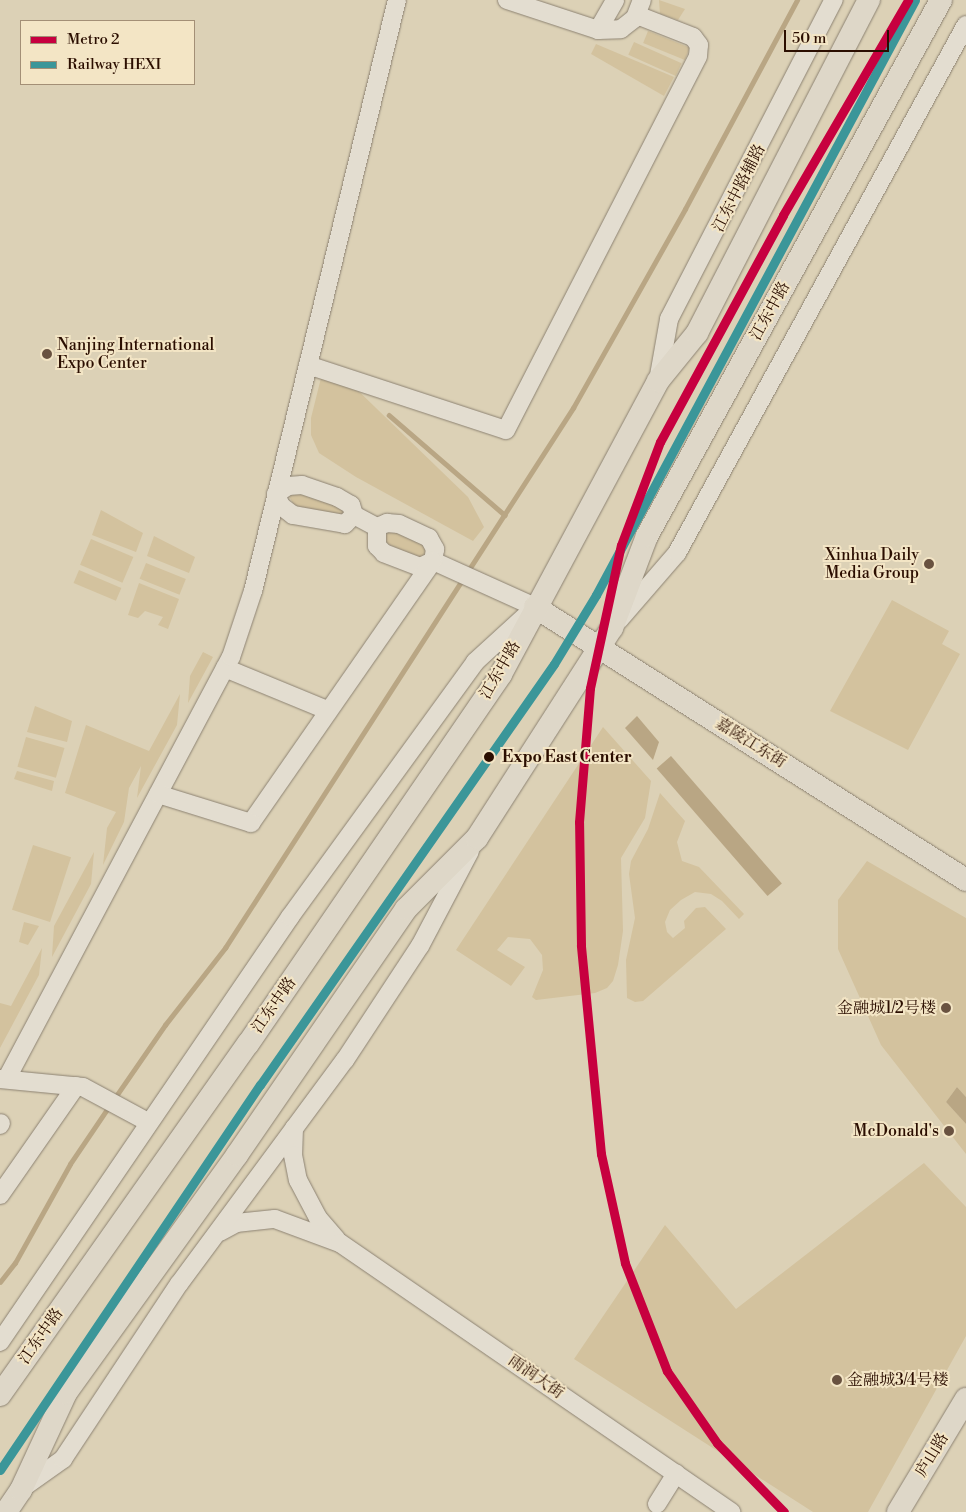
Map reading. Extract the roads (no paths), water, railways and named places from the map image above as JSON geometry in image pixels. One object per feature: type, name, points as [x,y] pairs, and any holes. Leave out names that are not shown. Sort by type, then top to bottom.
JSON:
[{"type":"main road","name":"江东中路","points":[[0,1395],[253,1036],[495,682],[658,381],[698,332],[869,0]]},
{"type":"main road","name":"江东中路","points":[[6,1512],[21,1490],[66,1393],[237,1155],[406,909],[477,838],[612,628],[646,536],[941,0]]},
{"type":"main road","name":"嘉陵江东街","points":[[535,607],[966,880]]},
{"type":"main road","name":"庐山路","points":[[898,1512],[966,1399]]},
{"type":"street","points":[[148,1122],[83,1087],[4,1079],[225,668],[253,591],[397,0]]},
{"type":"street","points":[[308,365],[506,430],[698,56],[699,45],[693,37],[640,7],[621,29],[598,30],[507,0]]},
{"type":"street","points":[[598,30],[615,0]]},
{"type":"street","name":"江东中路辅路","points":[[658,381],[669,319],[834,0]]},
{"type":"street","name":"江东中路","points":[[612,628],[676,553],[965,29]]},
{"type":"street","points":[[158,794],[251,823],[327,710],[433,560],[435,549],[429,538],[399,524],[387,523],[377,527],[354,515],[351,505],[338,497],[302,485],[288,486],[276,494]]},
{"type":"street","points":[[276,494],[281,506],[293,515],[345,524],[354,515]]},
{"type":"street","points":[[377,527],[377,546],[384,553],[420,567],[433,560]]},
{"type":"street","points":[[433,560],[535,607]]},
{"type":"street","name":"江东中路","points":[[0,1342],[148,1122],[290,917],[475,662],[535,607]]},
{"type":"street","points":[[225,668],[327,710]]},
{"type":"street","name":"江东中路","points":[[21,1490],[63,1459],[216,1234],[345,1060],[420,946],[477,838]]},
{"type":"street","points":[[0,1195],[76,1086]]},
{"type":"street","points":[[294,1128],[293,1155],[298,1180],[318,1218],[340,1243]]},
{"type":"street","points":[[216,1234],[236,1223],[275,1219],[340,1243]]},
{"type":"street","name":"雨润大街","points":[[340,1243],[731,1512]]},
{"type":"street","points":[[657,1504],[676,1474]]},
{"type":"waterway","points":[[468,571],[573,408],[685,209],[797,0]]},
{"type":"waterway","points":[[389,415],[505,515]]},
{"type":"waterway","points":[[114,1099],[165,1025],[225,948],[463,578]]},
{"type":"waterway","points":[[0,1282],[15,1263],[70,1164],[110,1105]]},
{"type":"metro line","name":"2","points":[[784,1512],[717,1443],[667,1371],[625,1263],[601,1154],[581,945],[579,822],[590,688],[621,545],[660,442],[783,215],[908,0]]},
{"type":"rail line","name":"HEXI","points":[[0,1470],[260,1085],[554,664],[596,595],[915,0]]},
{"type":"place","name":"Nanjing International Expo Center","points":[[47,354]]},
{"type":"place","name":"Xinhua Daily Media Group","points":[[929,564]]},
{"type":"place","name":"Expo East Center","points":[[489,757]]},
{"type":"place","name":"金融城1/2号楼","points":[[946,1008]]},
{"type":"place","name":"McDonald's","points":[[949,1131]]},
{"type":"place","name":"金融城3/4号楼","points":[[837,1380]]}]
